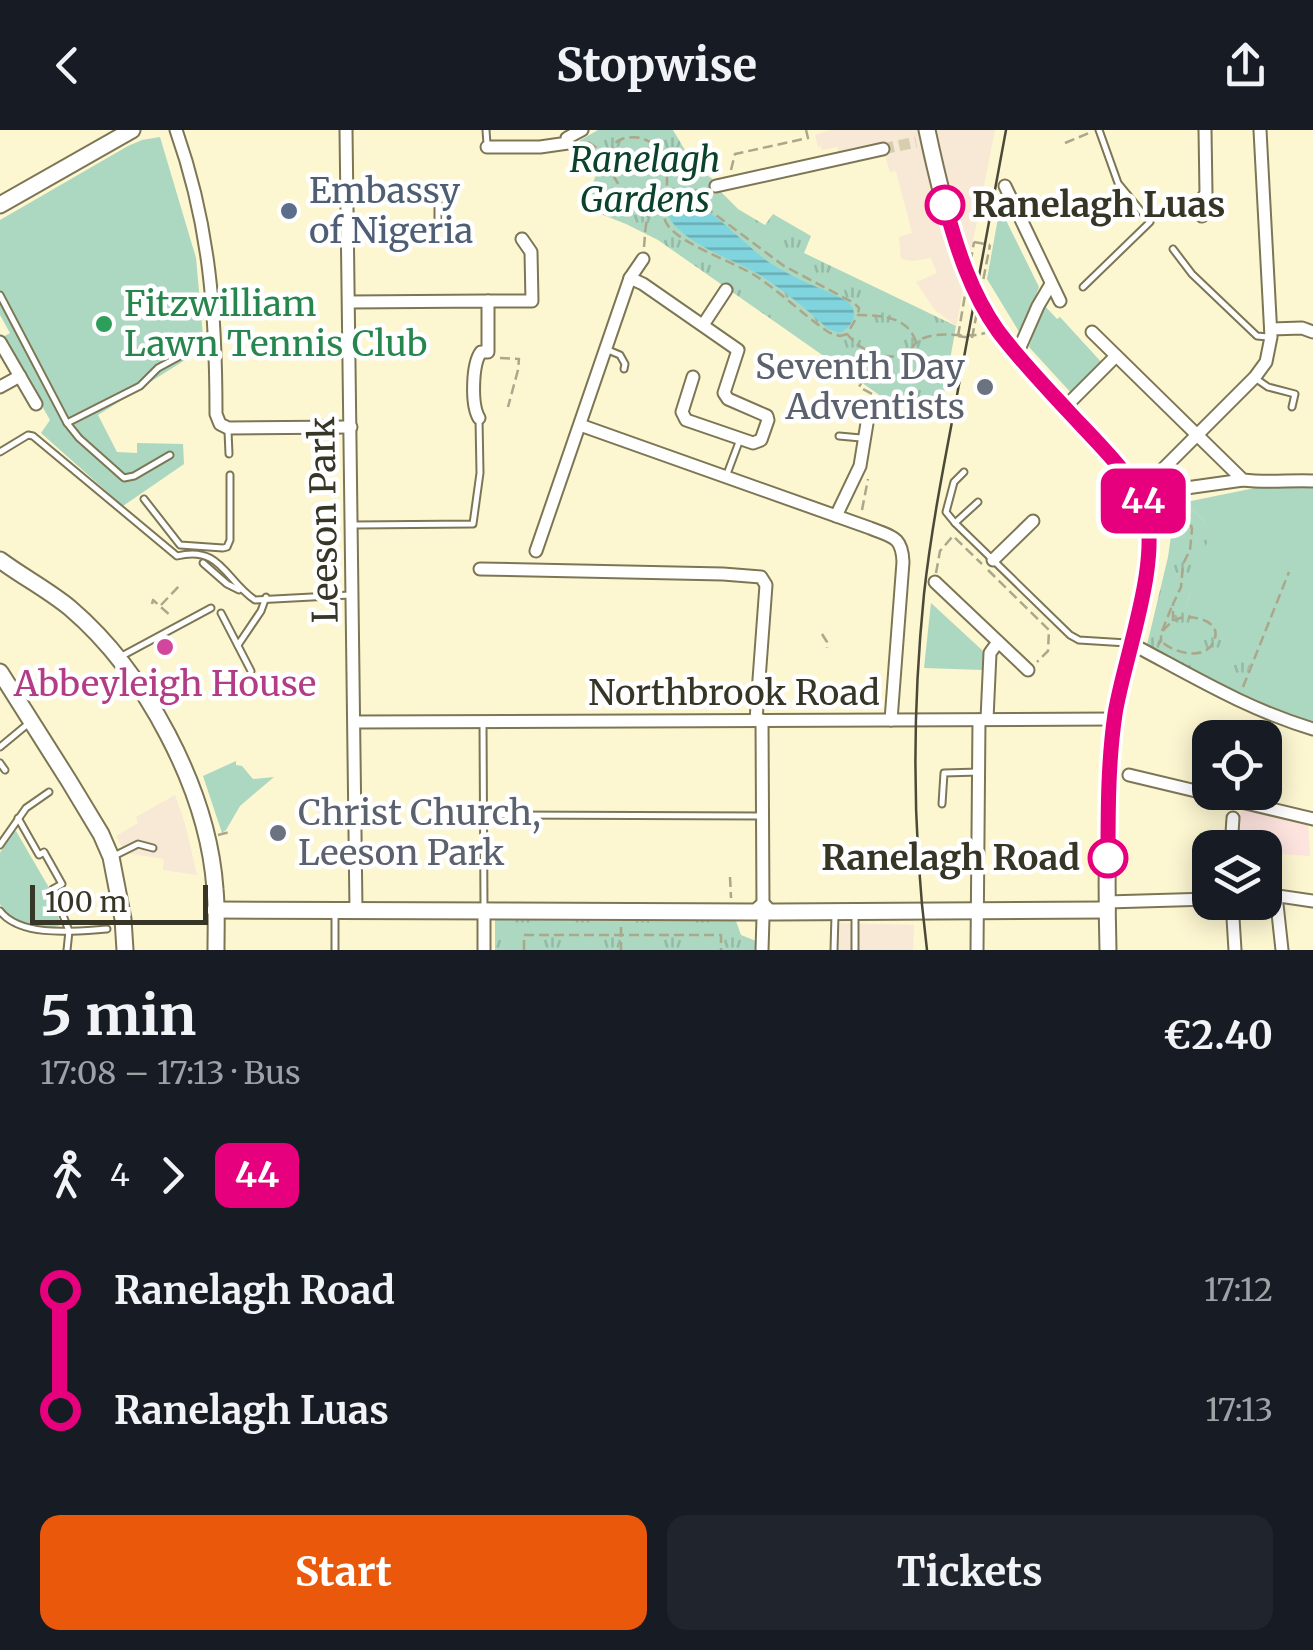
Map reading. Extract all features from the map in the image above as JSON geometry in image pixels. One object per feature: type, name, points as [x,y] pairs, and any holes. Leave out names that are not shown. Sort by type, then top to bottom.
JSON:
[{"type":"main road","points":[[0,205],[125,132]]},
{"type":"main road","points":[[924,137],[955,242],[997,330],[1108,454],[1143,503],[1148,556],[1114,719],[1122,774],[1107,906],[1108,950]]},
{"type":"main road","points":[[0,560],[69,608],[118,659],[162,724],[186,772],[207,838],[216,888],[216,950]]},
{"type":"main road","points":[[0,672],[69,781],[111,858],[125,950]]},
{"type":"main road","points":[[216,910],[855,912],[1107,906]]},
{"type":"street","points":[[176,130],[208,253],[216,336],[216,414],[220,424],[228,428],[350,427]]},
{"type":"street","name":"Leeson Park","points":[[346,130],[356,910]]},
{"type":"street","points":[[487,148],[540,147],[582,130]]},
{"type":"street","points":[[1202,216],[1206,130]]},
{"type":"street","points":[[1143,503],[1266,362],[1271,333],[1260,130]]},
{"type":"street","points":[[716,186],[883,149]]},
{"type":"street","points":[[1005,186],[1051,284],[1064,301]]},
{"type":"street","points":[[349,302],[532,300],[531,252],[522,239]]},
{"type":"street","points":[[536,551],[630,278],[643,260]]},
{"type":"street","points":[[630,278],[738,350],[724,395],[768,418],[758,443],[684,418],[682,412],[694,377]]},
{"type":"street","points":[[1017,354],[1051,284]]},
{"type":"street","points":[[702,325],[726,290]]},
{"type":"street","points":[[479,418],[474,409],[476,360],[481,352],[488,352],[488,301]]},
{"type":"street","points":[[1271,333],[1302,328],[1313,332]]},
{"type":"street","points":[[1092,332],[1243,480]]},
{"type":"street","points":[[0,342],[36,404]]},
{"type":"street","points":[[1064,407],[1116,356]]},
{"type":"street","points":[[0,388],[20,376]]},
{"type":"street","points":[[836,516],[858,472],[868,417],[864,406]]},
{"type":"street","points":[[580,425],[894,537],[902,550],[891,720]]},
{"type":"street","points":[[1143,503],[1164,506],[1182,490],[1243,480],[1313,481]]},
{"type":"street","points":[[993,560],[1033,521]]},
{"type":"street","points":[[480,569],[762,578],[766,585],[759,720],[762,950]]},
{"type":"street","points":[[934,582],[1028,670]]},
{"type":"street","points":[[977,950],[978,772],[990,653],[998,642]]},
{"type":"street","points":[[1130,643],[1238,702],[1313,728]]},
{"type":"street","name":"Northbrook Road","points":[[354,722],[1114,719]]},
{"type":"street","points":[[1122,774],[1313,818]]},
{"type":"street","points":[[1232,830],[1233,818]]},
{"type":"street","points":[[1282,896],[1313,901]]},
{"type":"street","points":[[1107,906],[1192,899]]},
{"type":"street","points":[[484,910],[484,950]]},
{"type":"street","points":[[1233,920],[1235,950]]},
{"type":"street","points":[[1276,920],[1282,950]]},
{"type":"lane","points":[[486,130],[487,148]]},
{"type":"lane","points":[[1083,286],[1150,222],[1118,183],[1096,130]]},
{"type":"lane","points":[[347,192],[438,190],[438,219]]},
{"type":"lane","points":[[1173,249],[1192,274],[1258,336],[1271,333]]},
{"type":"lane","points":[[0,295],[67,424],[80,438],[124,478],[170,455]]},
{"type":"lane","points":[[67,424],[140,386],[158,368],[216,336]]},
{"type":"lane","points":[[606,349],[620,354],[624,369]]},
{"type":"lane","points":[[1255,377],[1268,388],[1295,394],[1292,407]]},
{"type":"lane","points":[[352,525],[473,524],[480,474],[479,418]]},
{"type":"lane","points":[[228,428],[229,454]]},
{"type":"lane","points":[[0,452],[28,435],[33,436],[177,556],[201,554],[219,563],[242,591]]},
{"type":"lane","points":[[840,436],[865,438]]},
{"type":"lane","points":[[726,476],[740,439]]},
{"type":"lane","points":[[964,472],[954,482],[948,516],[1070,635],[1079,640],[1130,643]]},
{"type":"lane","points":[[180,546],[227,546],[230,475]]},
{"type":"lane","points":[[144,500],[184,554]]},
{"type":"lane","points":[[955,523],[978,502]]},
{"type":"lane","points":[[202,563],[255,600],[353,595]]},
{"type":"lane","points":[[238,645],[266,598]]},
{"type":"lane","points":[[118,659],[211,608]]},
{"type":"lane","points":[[220,613],[251,671]]},
{"type":"lane","points":[[17,701],[39,682]]},
{"type":"lane","points":[[0,746],[30,722]]},
{"type":"lane","points":[[483,722],[484,910]]},
{"type":"lane","points":[[0,762],[4,770]]},
{"type":"lane","points":[[942,804],[944,774],[978,772]]},
{"type":"lane","points":[[0,844],[26,808],[50,792]]},
{"type":"lane","points":[[484,815],[762,816]]},
{"type":"lane","points":[[18,818],[38,855],[44,852],[62,884],[54,889],[69,931],[68,950]]},
{"type":"lane","points":[[111,858],[138,844],[152,848]]},
{"type":"lane","points":[[335,910],[335,950]]},
{"type":"lane","points":[[0,911],[13,923],[47,930],[107,930]]},
{"type":"lane","points":[[834,950],[835,912]]},
{"type":"lane","points":[[854,950],[855,912]]},
{"type":"path","points":[[730,172],[735,154],[808,138],[806,130]]},
{"type":"path","points":[[1065,144],[1096,130]]},
{"type":"path","points":[[566,137],[588,142],[608,156]]},
{"type":"path","points":[[664,196],[622,190],[608,156],[618,140],[648,138],[667,164],[667,188],[662,205],[669,227],[754,275],[830,333],[848,334],[858,315],[859,308],[854,302],[784,266],[684,193]]},
{"type":"path","points":[[646,234],[644,228],[652,204],[671,193],[716,186]]},
{"type":"path","points":[[974,242],[990,245],[972,338],[958,336],[974,242]]},
{"type":"path","points":[[858,315],[906,324],[916,342]]},
{"type":"path","points":[[848,334],[878,356],[894,357],[908,354],[916,342],[956,333],[978,336],[986,332]]},
{"type":"path","points":[[488,352],[498,358],[519,359],[508,407]]},
{"type":"path","points":[[1162,632],[1173,621],[1189,617],[1202,619],[1216,632],[1215,638],[1196,653],[1169,649],[1161,642],[1162,632],[1166,614],[1181,586],[1183,564],[1190,550],[1192,529],[1188,514],[1177,504],[1182,508]]},
{"type":"path","points":[[934,582],[940,551],[953,536],[1048,630],[1048,651],[1028,670]]},
{"type":"path","points":[[1239,697],[1289,572]]},
{"type":"path","points":[[160,606],[181,584]]},
{"type":"path","points":[[152,604],[153,600],[180,624]]},
{"type":"path","points":[[1172,604],[1173,621]]},
{"type":"path","points":[[822,634],[827,648]]},
{"type":"path","points":[[730,878],[731,899]]},
{"type":"path","points":[[622,910],[622,950]]},
{"type":"path","points":[[524,950],[524,936],[622,935],[721,935],[721,950]]},
{"type":"shaded area","points":[[829,130],[995,130],[956,326],[935,310],[916,282],[937,273],[931,258],[901,259],[899,237],[912,233],[896,171],[890,172],[882,147],[871,149],[870,144],[839,151],[837,147],[822,150],[815,135]]},
{"type":"shaded area","points":[[175,795],[197,875],[163,870],[164,859],[125,853],[116,836],[138,823],[136,817]]},
{"type":"shaded area","points":[[1241,810],[1250,810],[1308,824],[1310,856],[1282,854],[1282,830],[1238,830]]},
{"type":"shaded area","points":[[838,923],[914,925],[913,950],[838,950]]},
{"type":"green space","name":"Ranelagh Gardens","points":[[598,130],[673,130],[695,167],[714,180],[738,209],[765,225],[773,214],[811,236],[804,253],[956,326],[941,411],[885,399],[658,240],[583,207],[599,168],[579,141]]},
{"type":"green space","name":"Fitzwilliam Lawn Tennis Club","points":[[160,137],[196,258],[204,348],[98,415],[117,452],[137,453],[137,443],[183,444],[184,464],[123,506],[41,433],[50,420],[3,337],[10,333],[0,315],[0,220],[128,146]]},
{"type":"green space","points":[[998,204],[1039,287],[1021,335],[987,279]]},
{"type":"green space","points":[[1043,304],[1103,364],[1073,395],[1029,347]]},
{"type":"green space","points":[[1255,488],[1313,488],[1313,725],[1237,698],[1186,607],[1209,533],[1186,502]]},
{"type":"green space","points":[[1186,502],[1210,533],[1186,607],[1262,634],[1237,698],[1146,649],[1173,522]]},
{"type":"green space","points":[[931,603],[983,651],[983,670],[924,668]]},
{"type":"green space","points":[[236,761],[253,779],[274,777],[240,806],[222,833],[203,776]]},
{"type":"green space","points":[[16,831],[48,886],[61,925],[52,928],[13,920],[0,904],[0,853],[9,835]]},
{"type":"green space","points":[[495,920],[736,921],[741,935],[756,941],[756,950],[495,950]]},
{"type":"water","points":[[675,196],[699,205],[779,269],[847,301],[854,314],[851,323],[840,333],[828,329],[766,279],[692,240],[670,219],[665,206]]},
{"type":"tunnel","points":[[883,149],[916,142]]},
{"type":"tram line","points":[[927,950],[915,772],[924,594],[1006,130]]},
{"type":"bus line","name":"44","points":[[945,205],[961,260],[997,330],[1108,454],[1144,504],[1148,556],[1114,719],[1108,858]]},
{"type":"place","name":"Ranelagh Luas","points":[[945,205]]},
{"type":"place","name":"Embassy of Nigeria","points":[[289,211]]},
{"type":"place","name":"Fitzwilliam Lawn Tennis Club","points":[[104,324]]},
{"type":"place","name":"Seventh Day Adventists","points":[[985,387]]},
{"type":"place","name":"Abbeyleigh House","points":[[165,647]]},
{"type":"place","name":"Christ Church, Leeson Park","points":[[278,833]]},
{"type":"place","name":"Ranelagh Road","points":[[1108,858]]}]
